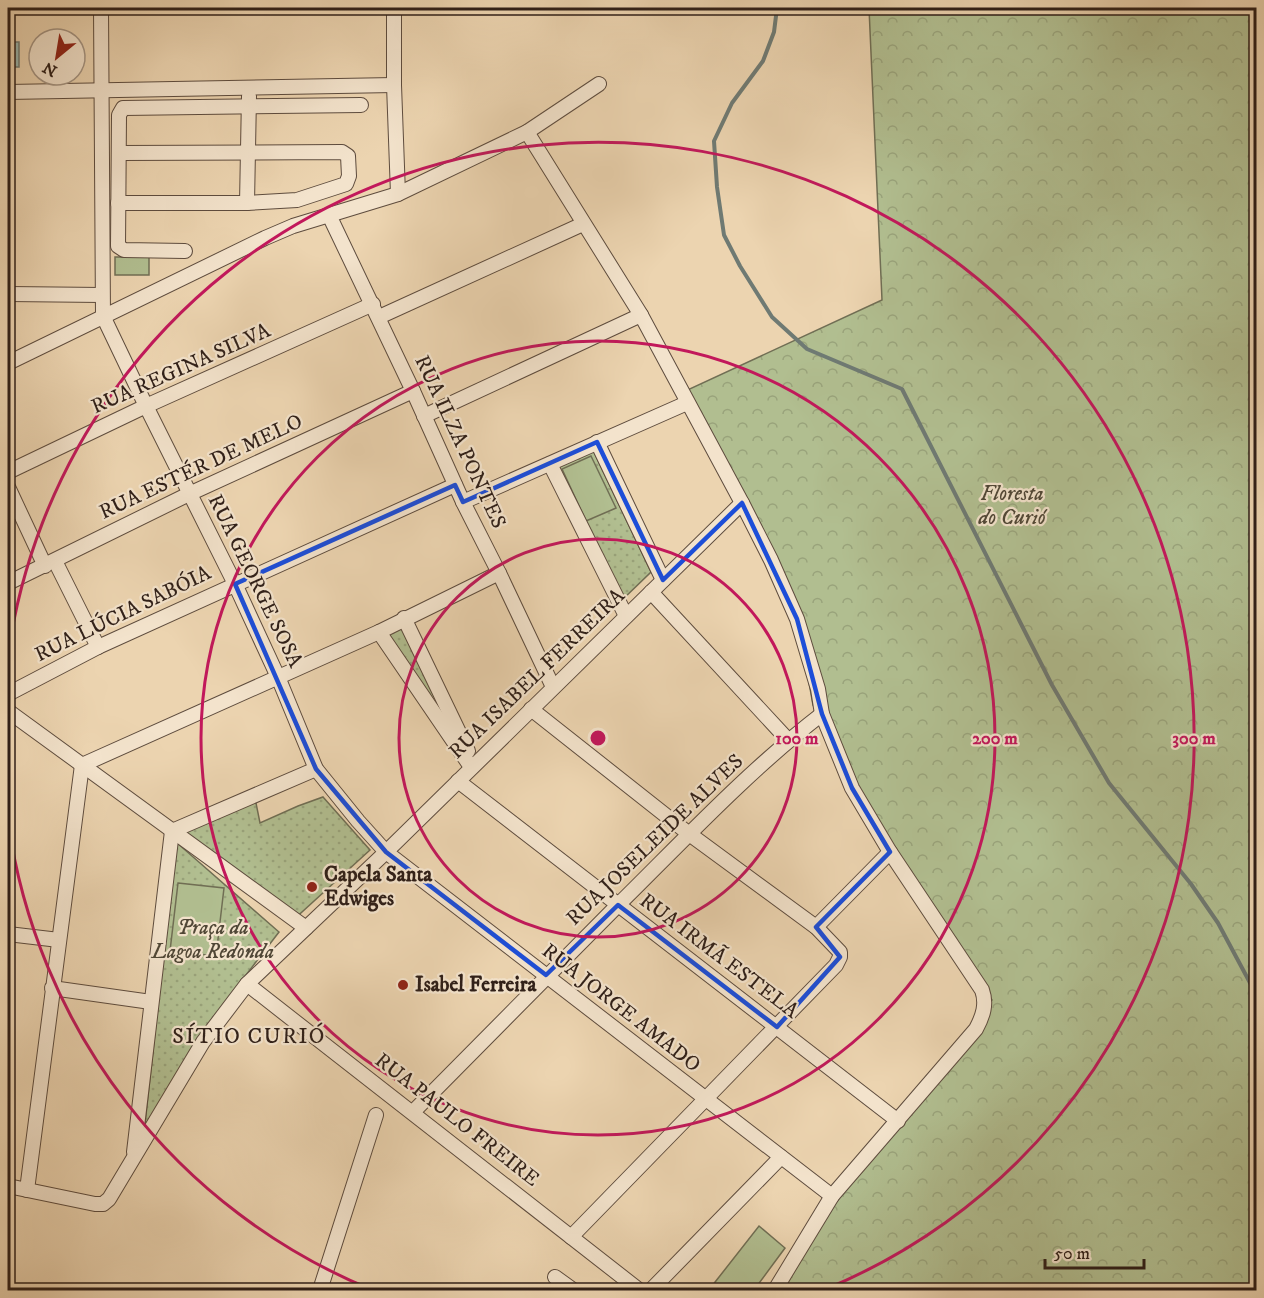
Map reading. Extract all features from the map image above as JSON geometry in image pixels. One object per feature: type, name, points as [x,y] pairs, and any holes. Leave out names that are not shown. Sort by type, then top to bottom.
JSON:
[{"type":"street","points":[[101,8],[103,316]]},
{"type":"street","points":[[394,8],[398,194]]},
{"type":"street","points":[[8,363],[266,237],[293,226],[398,194],[527,132],[599,84]]},
{"type":"street","points":[[8,92],[394,85]]},
{"type":"street","points":[[247,203],[249,87]]},
{"type":"street","points":[[185,251],[121,249],[118,246],[119,115],[123,108],[127,106],[361,105]]},
{"type":"street","points":[[527,132],[641,315],[687,403],[704,429],[771,560],[797,619],[818,689],[822,714],[852,788],[890,852],[982,990],[985,1006],[976,1029],[832,1196],[775,1290]]},
{"type":"street","points":[[118,153],[342,152],[348,156],[349,176],[346,184],[304,199],[247,203],[118,203]]},
{"type":"street","name":"RUA ILZA PONTES","points":[[329,215],[552,687]]},
{"type":"street","points":[[379,317],[583,224]]},
{"type":"street","points":[[8,294],[102,295]]},
{"type":"street","name":"RUA REGINA SILVA","points":[[8,472],[146,406],[373,304]]},
{"type":"street","points":[[424,416],[641,315]]},
{"type":"street","name":"RUA GEORGE SOSA","points":[[103,316],[235,584],[278,677],[316,769],[386,852]]},
{"type":"street","name":"RUA ESTÉR DE MELO","points":[[8,583],[189,494],[413,391]]},
{"type":"street","points":[[463,502],[687,403]]},
{"type":"street","points":[[597,442],[663,580]]},
{"type":"street","points":[[550,464],[626,616]]},
{"type":"street","name":"RUA LÚCIA SABÓIA","points":[[8,694],[98,647],[455,485]]},
{"type":"street","points":[[8,487],[98,647]]},
{"type":"street","name":"RUA ISABEL FERREIRA","points":[[27,1190],[95,1204],[103,1204],[109,1200],[203,1042],[247,984],[386,852],[742,502]]},
{"type":"street","points":[[82,765],[379,632],[499,573]]},
{"type":"street","points":[[651,592],[788,740]]},
{"type":"street","points":[[404,618],[472,765]]},
{"type":"street","points":[[379,632],[472,765]]},
{"type":"street","points":[[531,709],[688,834],[816,927],[840,952],[836,965],[571,1237]]},
{"type":"street","points":[[8,711],[306,928]]},
{"type":"street","name":"RUA JOSELEIDE ALVES","points":[[413,1112],[688,834],[788,740],[822,714]]},
{"type":"street","points":[[8,1186],[27,1190],[82,765]]},
{"type":"street","points":[[172,831],[316,769]]},
{"type":"street","name":"RUA IRMÃ ESTELA","points":[[458,781],[898,1121]]},
{"type":"street","points":[[133,1160],[172,831]]},
{"type":"street","name":"RUA JORGE AMADO","points":[[386,852],[832,1196]]},
{"type":"street","points":[[816,927],[890,852]]},
{"type":"street","points":[[8,934],[59,940]]},
{"type":"street","name":"RUA PAULO FREIRE","points":[[247,984],[639,1290]]},
{"type":"street","points":[[52,988],[152,1002]]},
{"type":"street","points":[[320,1290],[376,1115]]},
{"type":"street","points":[[651,1290],[781,1157]]},
{"type":"street","points":[[555,1276],[573,1290]]},
{"type":"highlighted area","points":[[597,442],[663,580],[742,503],[797,619],[822,714],[852,788],[890,852],[816,927],[840,957],[777,1027],[618,905],[546,975],[386,852],[316,769],[235,584],[455,485],[463,502]]},
{"type":"green space","name":"Floresta do Curió","points":[[869,8],[1256,8],[1256,1290],[778,1290],[838,1192],[992,1000],[874,826],[813,705],[799,626],[683,392],[882,300]]},
{"type":"green space","points":[[115,257],[149,257],[149,275],[115,275]]},
{"type":"green space","points":[[593,450],[651,572],[621,601],[557,468]]},
{"type":"green space","points":[[591,456],[616,508],[586,521],[562,469]]},
{"type":"green space","points":[[404,626],[461,744],[386,635]]},
{"type":"green space","points":[[323,797],[370,850],[291,922],[180,832],[255,798],[260,823]]},
{"type":"green space","name":"Praça da Lagoa Redonda","points":[[176,842],[279,932],[213,1018],[144,1133]]},
{"type":"green space","points":[[178,883],[224,888],[216,956],[170,951]]},
{"type":"green space","points":[[759,1226],[785,1248],[754,1290],[717,1290],[712,1286]]},
{"type":"water","points":[[8,42],[19,42],[19,67],[8,67]]},
{"type":"waterway","points":[[777,8],[774,32],[763,61],[732,103],[714,141],[717,187],[724,235],[740,266],[772,317],[807,349],[902,389],[1052,685],[1109,783],[1191,884],[1218,923],[1256,994]]},
{"type":"place","name":"Capela Santa Edwiges","points":[[312,887]]},
{"type":"place","name":"Isabel Ferreira","points":[[403,985]]},
{"type":"district","name":"SÍTIO CURIÓ","points":[[249,1036]]}]
